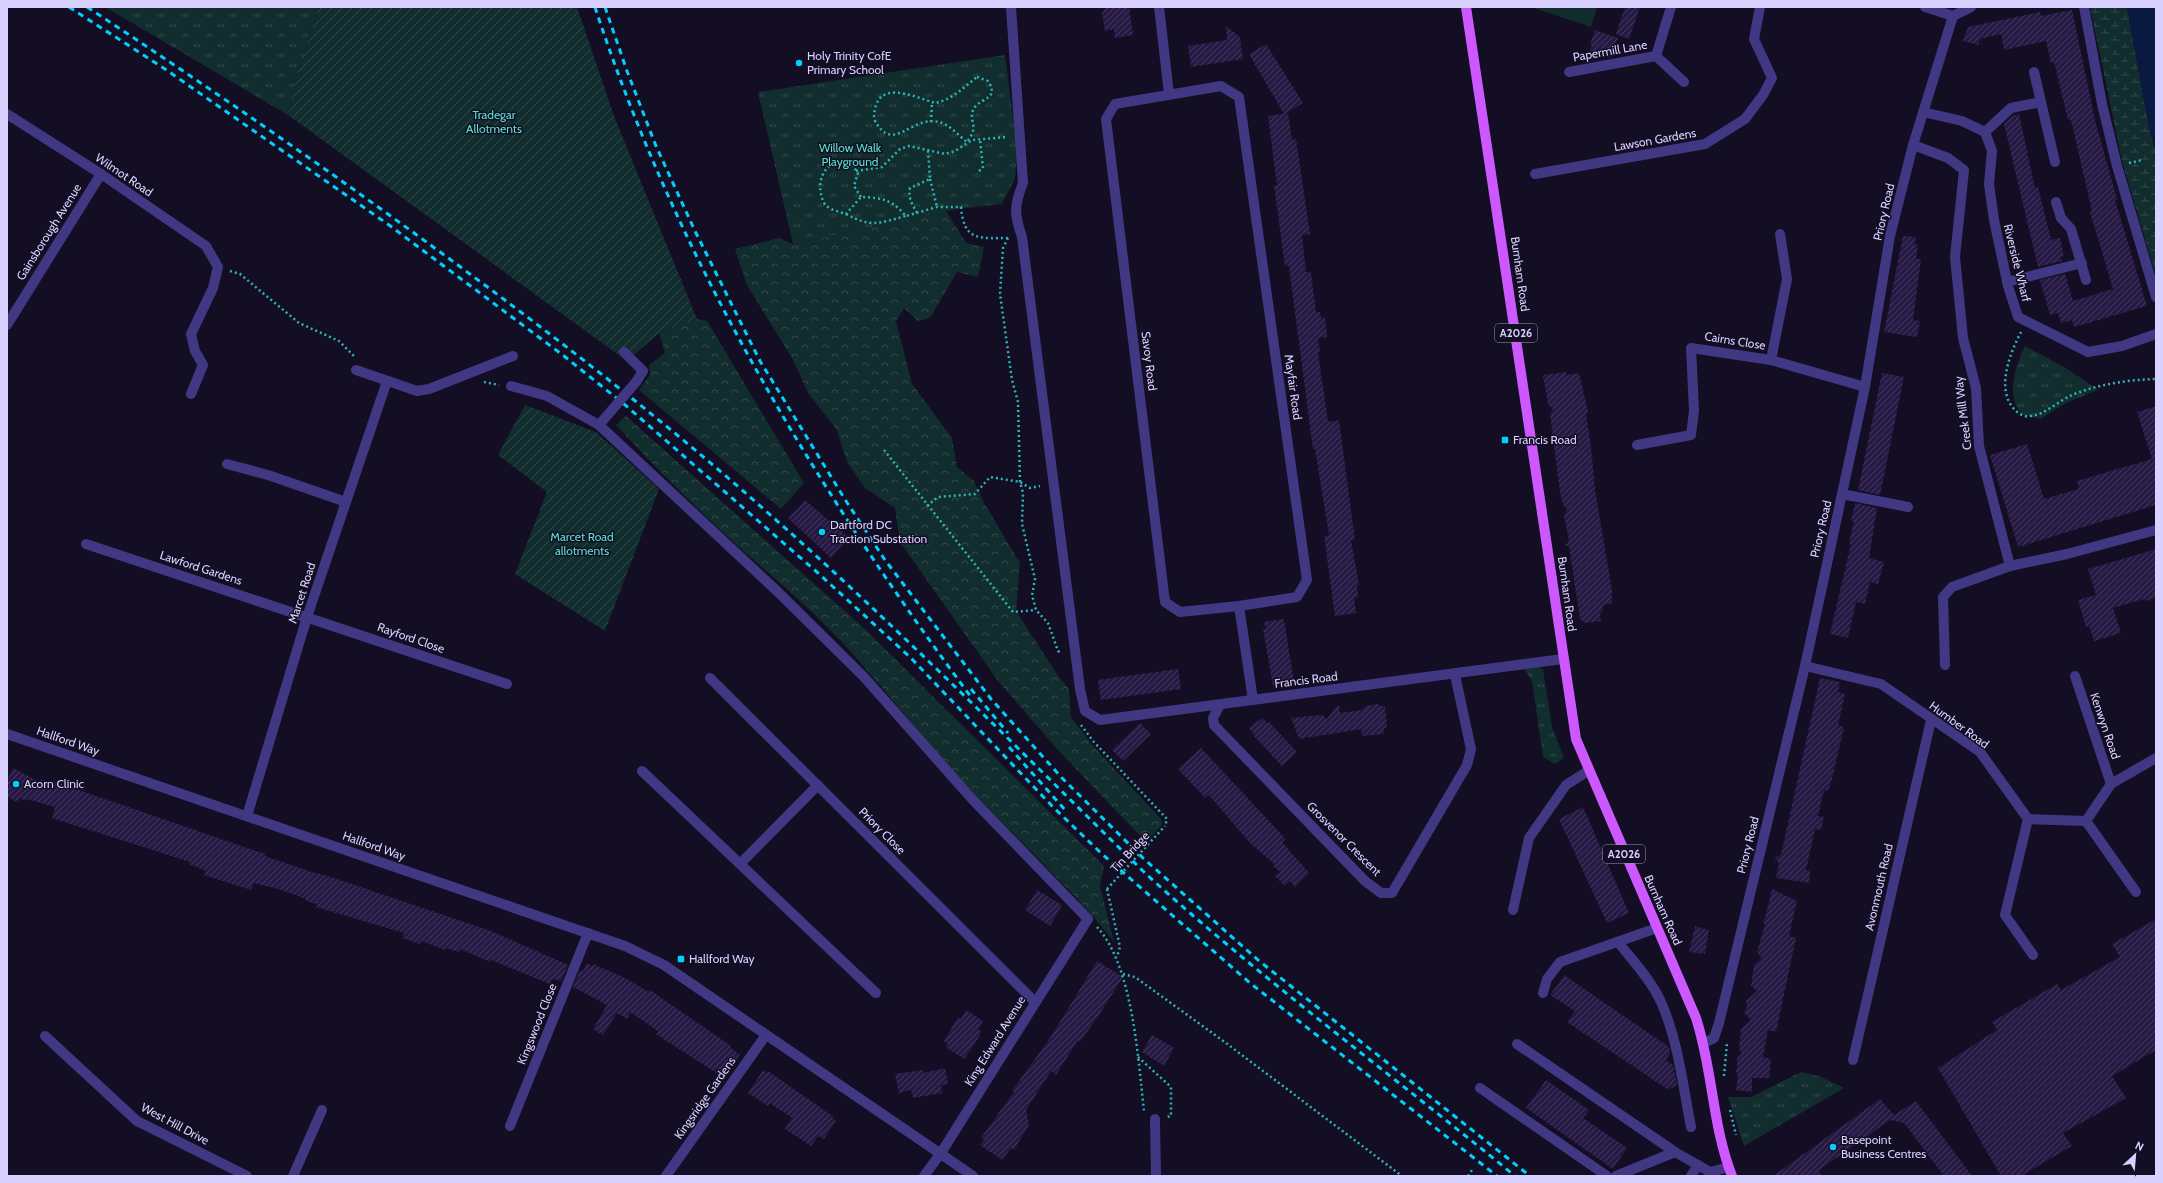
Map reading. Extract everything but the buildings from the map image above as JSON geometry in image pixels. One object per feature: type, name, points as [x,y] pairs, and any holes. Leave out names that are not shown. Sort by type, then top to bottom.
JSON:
[{"type":"main road","name":"Burnham Road","points":[[1466,7],[1576,739],[1588,771],[1696,1018],[1704,1043],[1719,1137],[1729,1168]]},
{"type":"street","points":[[1011,7],[1024,183],[1016,201],[1015,215],[1022,237],[1055,484],[1080,689],[1086,710]]},
{"type":"street","points":[[1159,7],[1170,94]]},
{"type":"street","name":"Papermill Lane","points":[[1656,56],[1671,7]]},
{"type":"street","name":"Lawson Gardens","points":[[1535,174],[1705,144],[1745,119],[1763,95],[1772,78],[1754,39],[1760,7]]},
{"type":"street","points":[[1925,7],[1953,16],[1971,7]]},
{"type":"street","points":[[2084,7],[2102,104],[2117,166],[2156,297]]},
{"type":"street","name":"Priory Road","points":[[1704,1043],[1714,1038],[1719,1023],[1805,666],[1865,387],[1890,236],[1913,145],[1953,16]]},
{"type":"street","name":"Papermill Lane","points":[[1568,72],[1656,56]]},
{"type":"street","name":"Papermill Lane","points":[[1656,56],[1684,82]]},
{"type":"street","points":[[2034,72],[2055,162]]},
{"type":"street","name":"Mayfair Road","points":[[1170,94],[1221,86],[1239,98],[1307,580],[1297,597],[1239,606]]},
{"type":"street","name":"Savoy Road","points":[[1170,94],[1115,104],[1106,119],[1165,602],[1180,612],[1239,606]]},
{"type":"street","points":[[1923,112],[1962,120],[1985,132],[2011,108],[2042,102]]},
{"type":"street","name":"Wilmot Road","points":[[7,114],[101,174],[206,246],[218,266]]},
{"type":"street","name":"Riverside Wharf","points":[[1985,132],[1992,151],[1989,184],[1994,220],[2007,282],[2018,317],[2088,352],[2122,346],[2156,334]]},
{"type":"street","name":"Creek Mill Way","points":[[1913,145],[1948,158],[1964,170],[1955,257],[1963,338],[1976,388],[1979,446],[2010,566]]},
{"type":"street","name":"Gainsborough Avenue","points":[[7,325],[101,174]]},
{"type":"street","points":[[2056,202],[2061,218],[2072,229],[2086,280]]},
{"type":"street","points":[[1771,360],[1788,279],[1780,234]]},
{"type":"street","points":[[2007,282],[2082,263]]},
{"type":"street","points":[[190,394],[203,366],[195,351],[191,334],[213,288],[218,266]]},
{"type":"street","name":"Cairns Close","points":[[1637,445],[1691,435],[1694,411],[1691,348],[1771,360],[1865,387]]},
{"type":"street","points":[[599,425],[643,372],[624,352]]},
{"type":"street","points":[[356,370],[417,391],[429,388],[513,356]]},
{"type":"street","name":"Marcet Road","points":[[247,816],[307,617],[387,381]]},
{"type":"street","points":[[511,386],[547,396],[599,425],[778,592],[864,677],[972,799],[1088,919]]},
{"type":"street","points":[[227,464],[268,475],[346,502]]},
{"type":"street","points":[[1842,494],[1908,507]]},
{"type":"street","points":[[1945,665],[1943,597],[1952,587],[2010,566],[2067,554],[2156,530]]},
{"type":"street","name":"Lawford Gardens","points":[[86,544],[307,617]]},
{"type":"street","points":[[1239,606],[1253,700]]},
{"type":"street","name":"Rayford Close","points":[[307,617],[507,684]]},
{"type":"street","name":"Francis Road","points":[[1086,710],[1100,720],[1454,675],[1563,659]]},
{"type":"street","name":"Humber Road","points":[[1805,666],[1881,684],[1931,720],[1980,752],[2028,819]]},
{"type":"street","name":"Grosvenor Crescent","points":[[1220,705],[1213,718],[1214,725],[1365,881],[1382,892],[1392,893],[1467,765],[1471,749],[1454,675]]},
{"type":"street","name":"Kenwyn Road","points":[[2075,676],[2111,784]]},
{"type":"street","name":"Priory Close","points":[[710,678],[1035,1002]]},
{"type":"street","name":"Avonmouth Road","points":[[1853,1060],[1931,720]]},
{"type":"street","name":"Hallford Way","points":[[7,734],[625,946],[664,965],[973,1176]]},
{"type":"street","points":[[2086,821],[2111,784],[2156,758]]},
{"type":"street","points":[[642,771],[876,993]]},
{"type":"street","points":[[1513,910],[1529,838],[1566,786],[1588,771]]},
{"type":"street","points":[[740,864],[818,785]]},
{"type":"street","points":[[2033,955],[2005,915],[2028,819],[2086,821]]},
{"type":"street","points":[[2086,821],[2136,892]]},
{"type":"street","name":"King Edward Avenue","points":[[924,1176],[941,1153],[1088,919]]},
{"type":"street","points":[[1542,993],[1547,980],[1560,962],[1657,928]]},
{"type":"street","name":"Kingswood Close","points":[[510,1126],[588,933]]},
{"type":"street","points":[[1618,942],[1639,967],[1661,1002],[1673,1039],[1691,1127]]},
{"type":"street","name":"Kingsridge Gardens","points":[[666,1176],[766,1035]]},
{"type":"street","name":"West Hill Drive","points":[[45,1036],[137,1121],[247,1176]]},
{"type":"street","points":[[1517,1044],[1675,1152],[1711,1174],[1729,1168]]},
{"type":"street","points":[[1480,1088],[1607,1176]]},
{"type":"street","points":[[293,1176],[322,1110]]},
{"type":"street","points":[[1155,1119],[1156,1176]]},
{"type":"street","points":[[1616,1176],[1675,1152]]},
{"type":"street","points":[[1691,1176],[1698,1165]]},
{"type":"path","points":[[977,77],[988,81],[992,87],[991,93],[984,101],[975,107],[971,115],[973,130],[967,142],[941,122],[921,122],[899,134],[891,136],[884,134],[874,119],[874,112],[881,98],[894,92],[901,92],[932,102],[940,102],[948,99],[977,77]]},
{"type":"path","points":[[932,102],[932,122]]},
{"type":"path","points":[[1021,137],[980,139],[967,142],[955,151],[945,154],[909,146],[900,148],[882,167],[856,171],[849,165],[830,164],[822,172],[820,181],[822,199],[826,206],[862,222],[873,224],[937,208],[961,207],[962,219],[966,229],[975,236],[1009,238],[1022,237]]},
{"type":"path","points":[[980,139],[983,168],[980,171]]},
{"type":"path","points":[[928,149],[930,179],[937,208]]},
{"type":"path","points":[[2123,164],[2142,160]]},
{"type":"path","points":[[856,171],[854,186],[861,197]]},
{"type":"path","points":[[917,213],[910,199],[910,188],[930,179]]},
{"type":"path","points":[[846,214],[861,197]]},
{"type":"path","points":[[861,197],[886,199],[897,206],[906,216]]},
{"type":"path","points":[[1009,238],[1003,248],[1000,294],[1012,380],[1018,402],[1020,482],[1023,493],[1022,524],[1035,579],[1032,595],[1036,610],[1048,623],[1058,651],[1067,656],[1076,655]]},
{"type":"path","points":[[218,266],[240,274],[299,323],[339,341],[358,360],[356,370]]},
{"type":"path","points":[[2027,321],[2015,344],[2006,382],[2008,398],[2012,407],[2017,413],[2026,417],[2037,415],[2070,396],[2090,388],[2137,380],[2156,379]]},
{"type":"path","points":[[884,450],[927,506],[1013,612],[1036,610]]},
{"type":"path","points":[[927,506],[938,497],[975,494],[990,477],[1020,482],[1030,488],[1055,484]]},
{"type":"path","name":"Tin Bridge","points":[[1086,710],[1086,714],[1076,719],[1093,741],[1167,818],[1166,826],[1107,889],[1120,947],[1117,958]]},
{"type":"path","points":[[1088,919],[1104,935],[1117,958],[1123,974],[1138,1057],[1144,1119],[1155,1119],[1171,1116],[1171,1087],[1138,1057]]},
{"type":"path","points":[[1123,974],[1135,977],[1213,1033],[1402,1176]]},
{"type":"path","points":[[1719,1023],[1729,1031],[1723,1080]]},
{"type":"path","points":[[1730,1107],[1736,1135]]},
{"type":"path","points":[[1468,1176],[1472,1170]]},
{"type":"green space","points":[[105,7],[319,7],[296,77],[288,115]]},
{"type":"green space","name":"Tradegar Allotments","points":[[319,7],[577,7],[614,116],[697,319],[659,333],[627,361],[288,115],[296,77]]},
{"type":"green space","points":[[1531,7],[1597,7],[1591,27]]},
{"type":"green space","points":[[2090,7],[2127,7],[2150,132],[2156,152],[2156,276],[2122,161]]},
{"type":"green space","name":"Willow Walk Playground","points":[[1005,55],[1017,150],[1015,179],[1002,204],[957,209],[793,244],[758,92]]},
{"type":"green space","points":[[946,211],[966,243],[984,247],[978,277],[957,272],[930,318],[918,321],[904,308],[896,321],[912,384],[952,438],[957,467],[974,481],[983,501],[1020,563],[1016,611],[1059,677],[1069,689],[1071,717],[1093,746],[1161,819],[1162,825],[1146,842],[1057,749],[998,681],[900,542],[895,508],[865,488],[847,462],[837,430],[808,393],[793,360],[747,285],[735,249],[779,238],[793,244]]},
{"type":"green space","points":[[697,319],[707,321],[804,483],[781,509],[639,390],[650,375],[649,365],[665,353],[659,333]]},
{"type":"green space","points":[[2025,346],[2066,368],[2098,390],[2068,402],[2040,419],[2023,415],[2017,408],[2013,391],[2015,372]]},
{"type":"green space","name":"Marcet Road allotments","points":[[525,405],[596,432],[659,489],[605,631],[515,574],[547,492],[498,455]]},
{"type":"green space","points":[[626,416],[865,629],[1104,866],[1100,886],[1114,942],[1067,888],[964,783],[840,640],[800,601],[701,512],[616,425]]},
{"type":"green space","points":[[1539,667],[1543,669],[1552,727],[1564,758],[1555,764],[1543,757],[1532,681],[1524,669]]},
{"type":"green space","points":[[1801,1072],[1819,1076],[1844,1088],[1744,1146],[1728,1097],[1751,1097]]},
{"type":"water","points":[[2127,7],[2156,7],[2156,152],[2150,132]]},
{"type":"railway","points":[[69,7],[165,69],[389,225],[564,356],[624,404],[818,573],[911,658],[1053,807],[1102,854],[1250,983],[1497,1176]]},
{"type":"railway","points":[[87,7],[237,108],[385,212],[519,310],[663,423],[733,482],[864,600],[959,690],[1146,874],[1191,914],[1282,990],[1515,1176]]},
{"type":"railway","points":[[595,7],[628,100],[666,191],[709,280],[755,367],[805,452],[858,536],[913,617],[971,697]]},
{"type":"railway","points":[[605,7],[627,71],[656,146],[695,231],[760,361],[846,501],[885,560],[991,699],[1062,778],[1143,858],[1258,960],[1530,1176]]},
{"type":"railway","points":[[971,689],[1008,733]]},
{"type":"railway","points":[[1009,747],[1066,811]]},
{"type":"place","name":"Holy Trinity CofE Primary School","points":[[799,63]]},
{"type":"place","name":"Francis Road","points":[[1505,440]]},
{"type":"place","name":"Dartford DC Traction Substation","points":[[822,532]]},
{"type":"place","name":"Acorn Clinic","points":[[16,784]]},
{"type":"place","name":"Hallford Way","points":[[681,959]]},
{"type":"place","name":"Basepoint Business Centres","points":[[1833,1147]]}]
